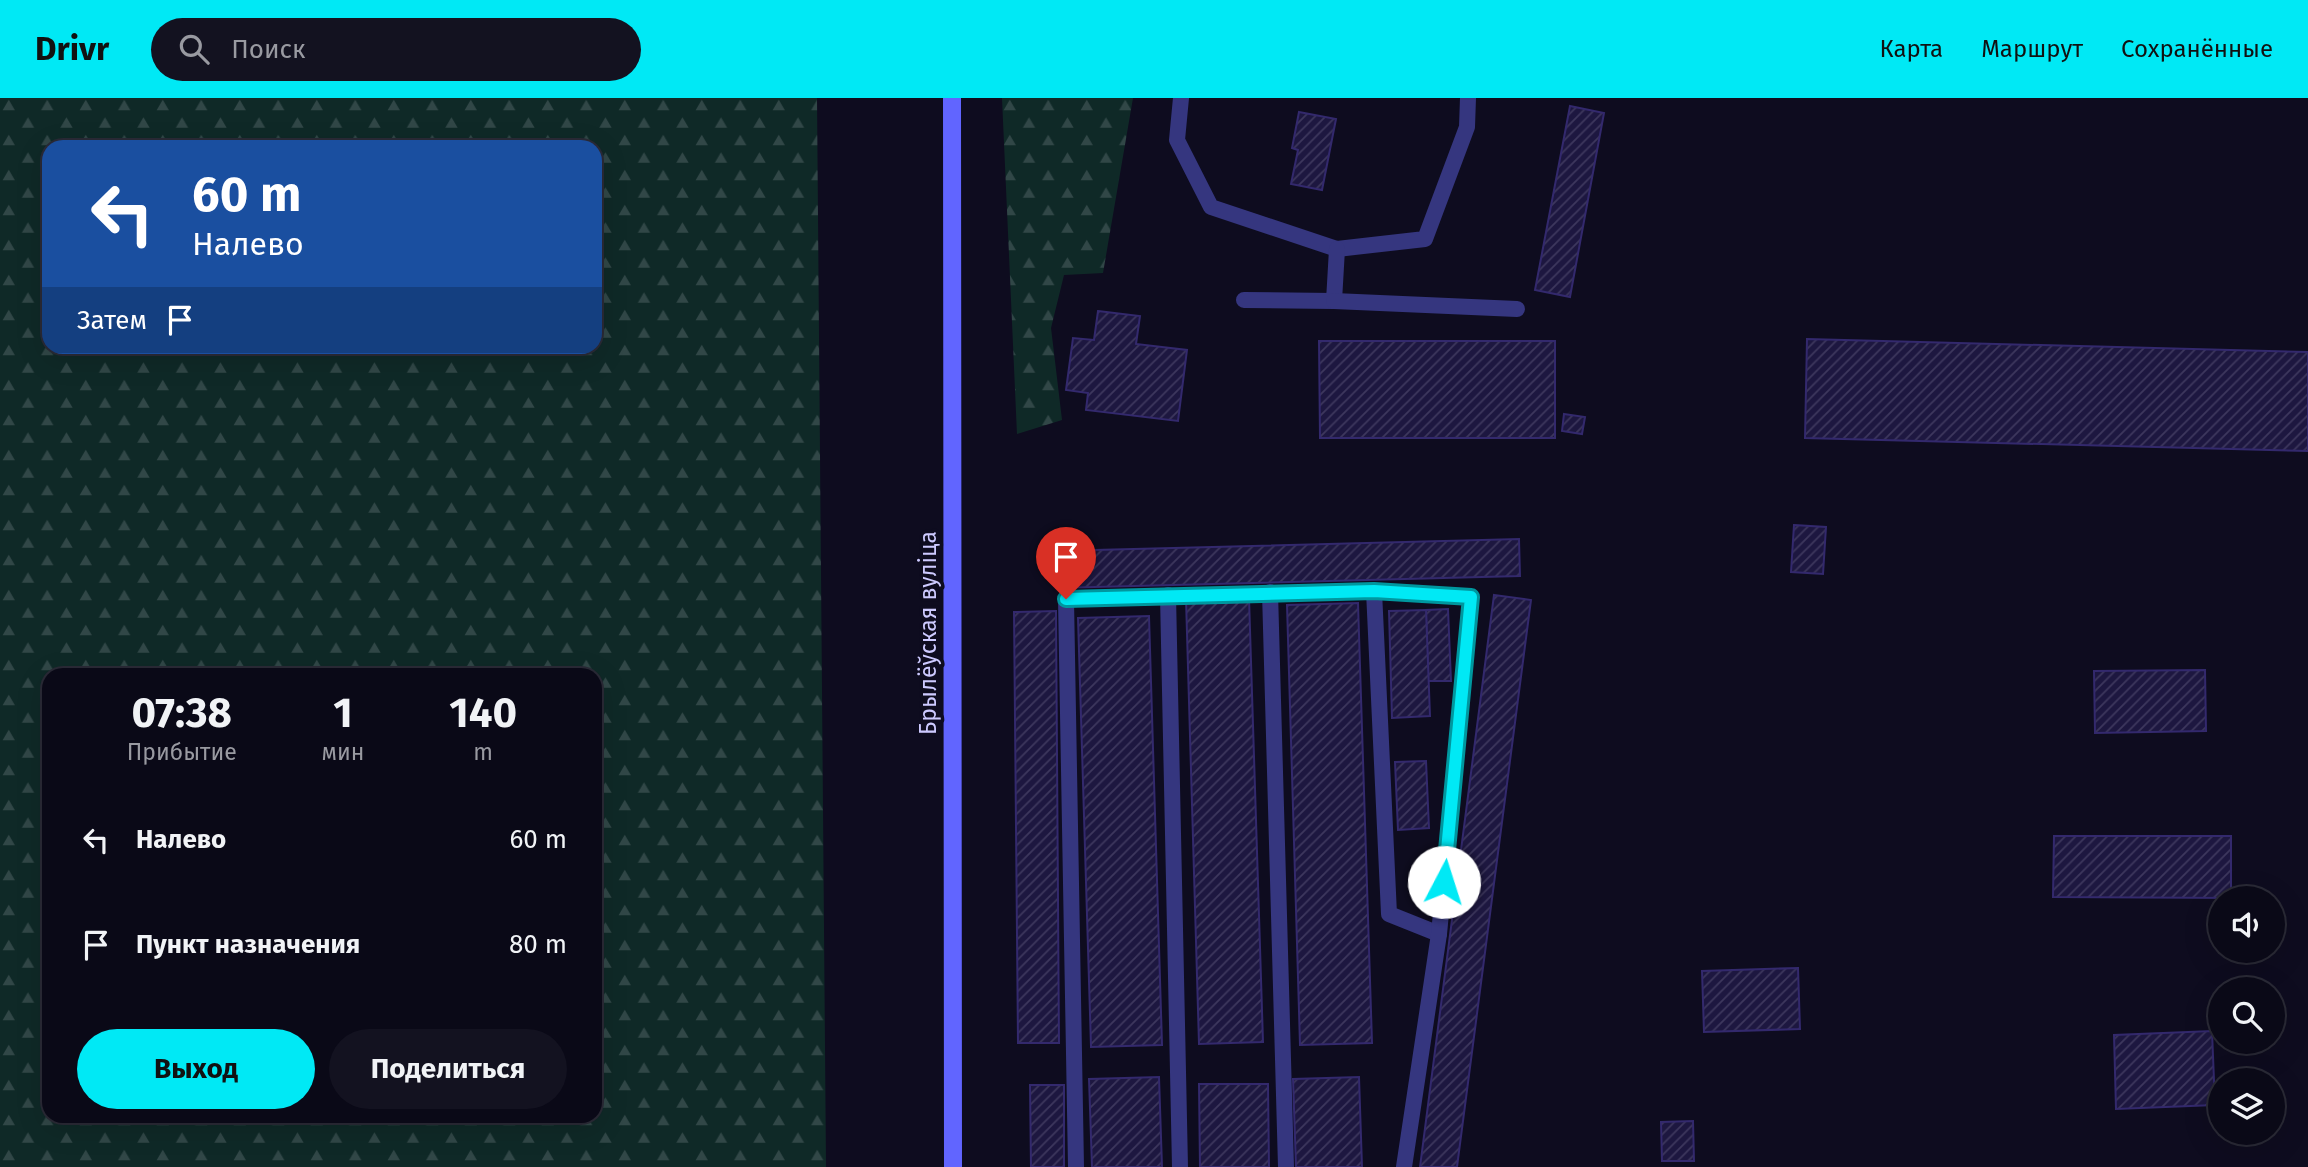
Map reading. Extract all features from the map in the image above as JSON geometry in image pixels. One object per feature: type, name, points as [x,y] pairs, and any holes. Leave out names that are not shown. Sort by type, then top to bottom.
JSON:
[{"type":"street","name":"Брылёўская вуліца","points":[[952,98],[953,1167]]},
{"type":"lane","points":[[1181,98],[1177,141],[1210,207],[1337,249],[1424,239],[1467,127],[1468,98]]},
{"type":"lane","points":[[1334,301],[1337,249]]},
{"type":"lane","points":[[1244,300],[1517,309]]},
{"type":"lane","points":[[1374,591],[1389,914],[1440,934]]},
{"type":"lane","points":[[1076,1167],[1066,599],[1374,591],[1471,597],[1440,934],[1404,1167]]},
{"type":"lane","points":[[1270,592],[1286,1167]]},
{"type":"lane","points":[[1168,595],[1180,1167]]},
{"type":"green space","points":[[0,98],[817,98],[826,1167],[0,1167]]},
{"type":"green space","points":[[1002,98],[1133,98],[1103,273],[1064,275],[1051,328],[1062,420],[1017,434]]},
{"type":"building","points":[[1570,106],[1604,113],[1570,297],[1535,290]]},
{"type":"building","points":[[1299,112],[1336,119],[1322,190],[1291,184],[1298,150],[1292,148]]},
{"type":"building","points":[[1098,311],[1140,316],[1136,344],[1187,350],[1178,421],[1086,410],[1088,393],[1066,390],[1073,338],[1094,340]]},
{"type":"building","points":[[1807,339],[2308,352],[2308,451],[1805,438]]},
{"type":"building","points":[[1319,341],[1555,341],[1555,438],[1320,438]]},
{"type":"building","points":[[1564,414],[1585,417],[1582,434],[1562,431]]},
{"type":"building","points":[[1794,525],[1826,527],[1823,574],[1791,572]]},
{"type":"building","points":[[1519,539],[1520,576],[1056,588],[1055,551]]},
{"type":"building","points":[[1494,595],[1531,600],[1457,1167],[1420,1167]]},
{"type":"building","points":[[1249,598],[1263,1042],[1199,1044],[1186,599]]},
{"type":"building","points":[[1358,603],[1372,1043],[1300,1045],[1287,605]]},
{"type":"building","points":[[1448,609],[1451,681],[1428,681],[1426,610]]},
{"type":"building","points":[[1426,610],[1430,716],[1392,718],[1389,611]]},
{"type":"building","points":[[1056,611],[1059,1043],[1018,1043],[1014,612]]},
{"type":"building","points":[[1149,616],[1162,1045],[1091,1047],[1078,618]]},
{"type":"building","points":[[2205,670],[2206,731],[2095,733],[2094,671]]},
{"type":"building","points":[[1426,761],[1429,828],[1398,830],[1395,762]]},
{"type":"building","points":[[2054,836],[2231,836],[2231,886],[2208,886],[2208,898],[2053,897]]},
{"type":"building","points":[[1798,968],[1800,1029],[1704,1032],[1702,971]]},
{"type":"building","points":[[2208,1031],[2208,1054],[2213,1054],[2214,1068],[2208,1068],[2208,1105],[2116,1109],[2114,1035]]},
{"type":"building","points":[[1159,1077],[1162,1167],[1092,1167],[1089,1079]]},
{"type":"building","points":[[1359,1077],[1362,1167],[1296,1167],[1293,1079]]},
{"type":"building","points":[[1199,1084],[1268,1084],[1269,1167],[1200,1167]]},
{"type":"building","points":[[1030,1085],[1064,1085],[1064,1167],[1031,1167]]},
{"type":"building","points":[[1693,1121],[1694,1161],[1662,1161],[1661,1122]]},
{"type":"route","points":[[1066,599],[1374,591],[1471,597],[1444,882]]}]
